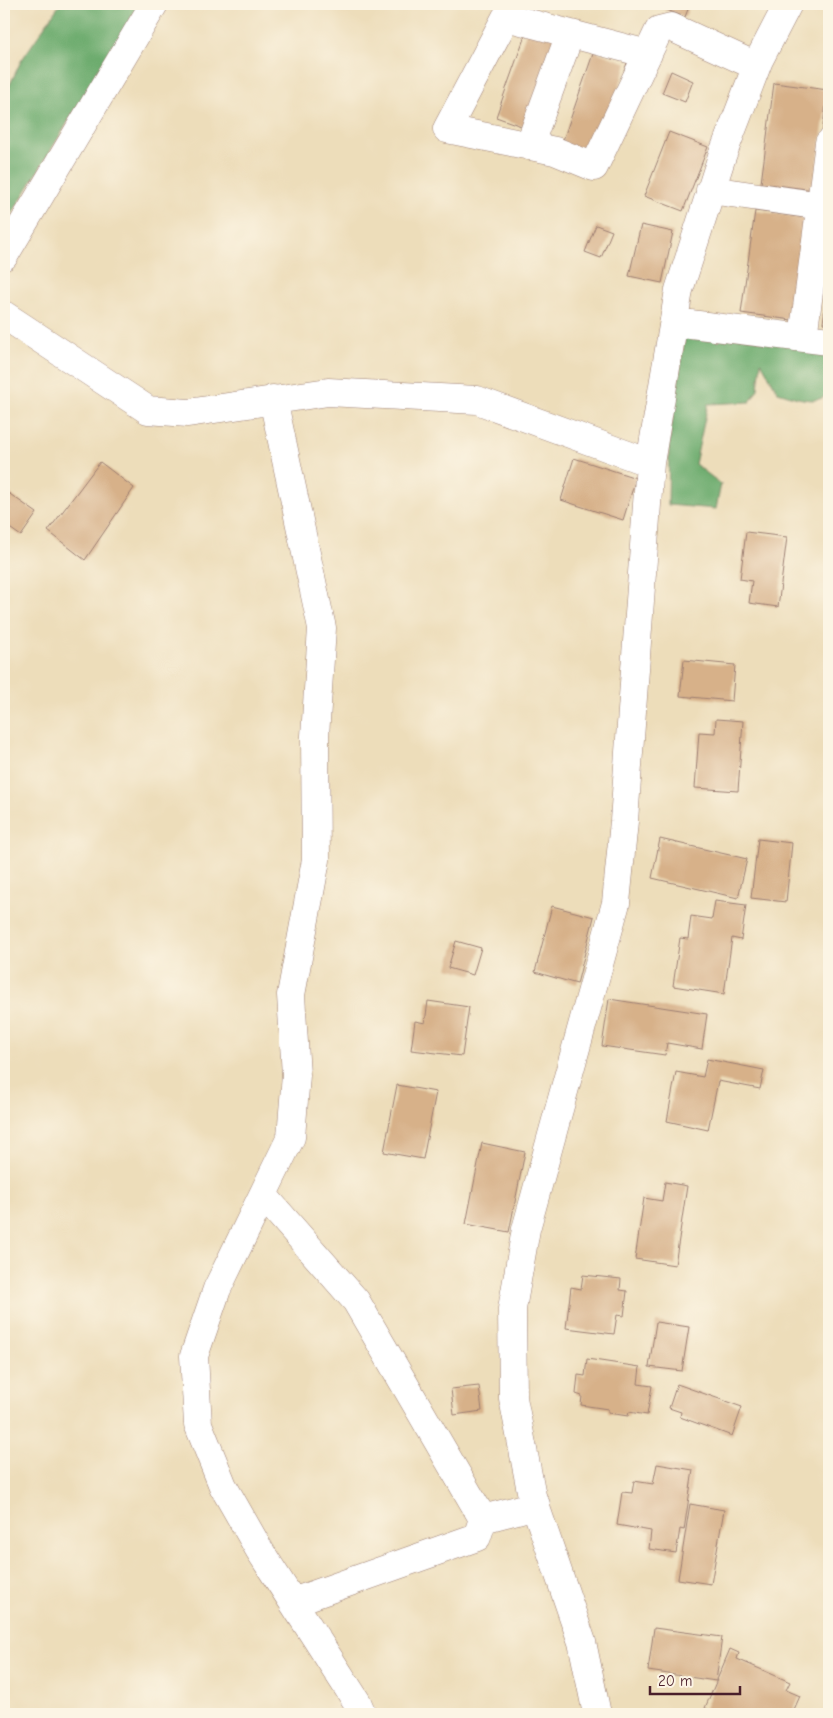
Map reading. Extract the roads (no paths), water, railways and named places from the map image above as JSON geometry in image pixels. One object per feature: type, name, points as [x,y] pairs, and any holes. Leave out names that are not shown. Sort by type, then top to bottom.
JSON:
[{"type":"street","points":[[4,256],[154,4]]},
{"type":"street","points":[[598,1714],[582,1642],[536,1506],[513,1398],[512,1309],[526,1229],[616,903],[624,821],[650,463],[679,290],[710,190],[756,66],[788,4]]},
{"type":"street","points":[[648,54],[506,17],[447,129],[555,151],[594,167],[648,54],[659,30],[670,27],[756,66]]},
{"type":"street","points":[[529,146],[570,34]]},
{"type":"street","points":[[674,322],[816,339],[829,143]]},
{"type":"street","points":[[710,190],[825,206]]},
{"type":"street","points":[[4,315],[148,410],[188,413],[328,392],[477,400],[650,463]]},
{"type":"street","points":[[273,400],[322,628],[315,736],[316,860],[291,995],[296,1075],[291,1137],[217,1289],[194,1356],[198,1424],[223,1486],[292,1602],[357,1702],[362,1714]]},
{"type":"street","points":[[263,1195],[356,1301],[483,1518],[477,1537],[292,1602]]},
{"type":"street","points":[[483,1518],[536,1506]]}]
